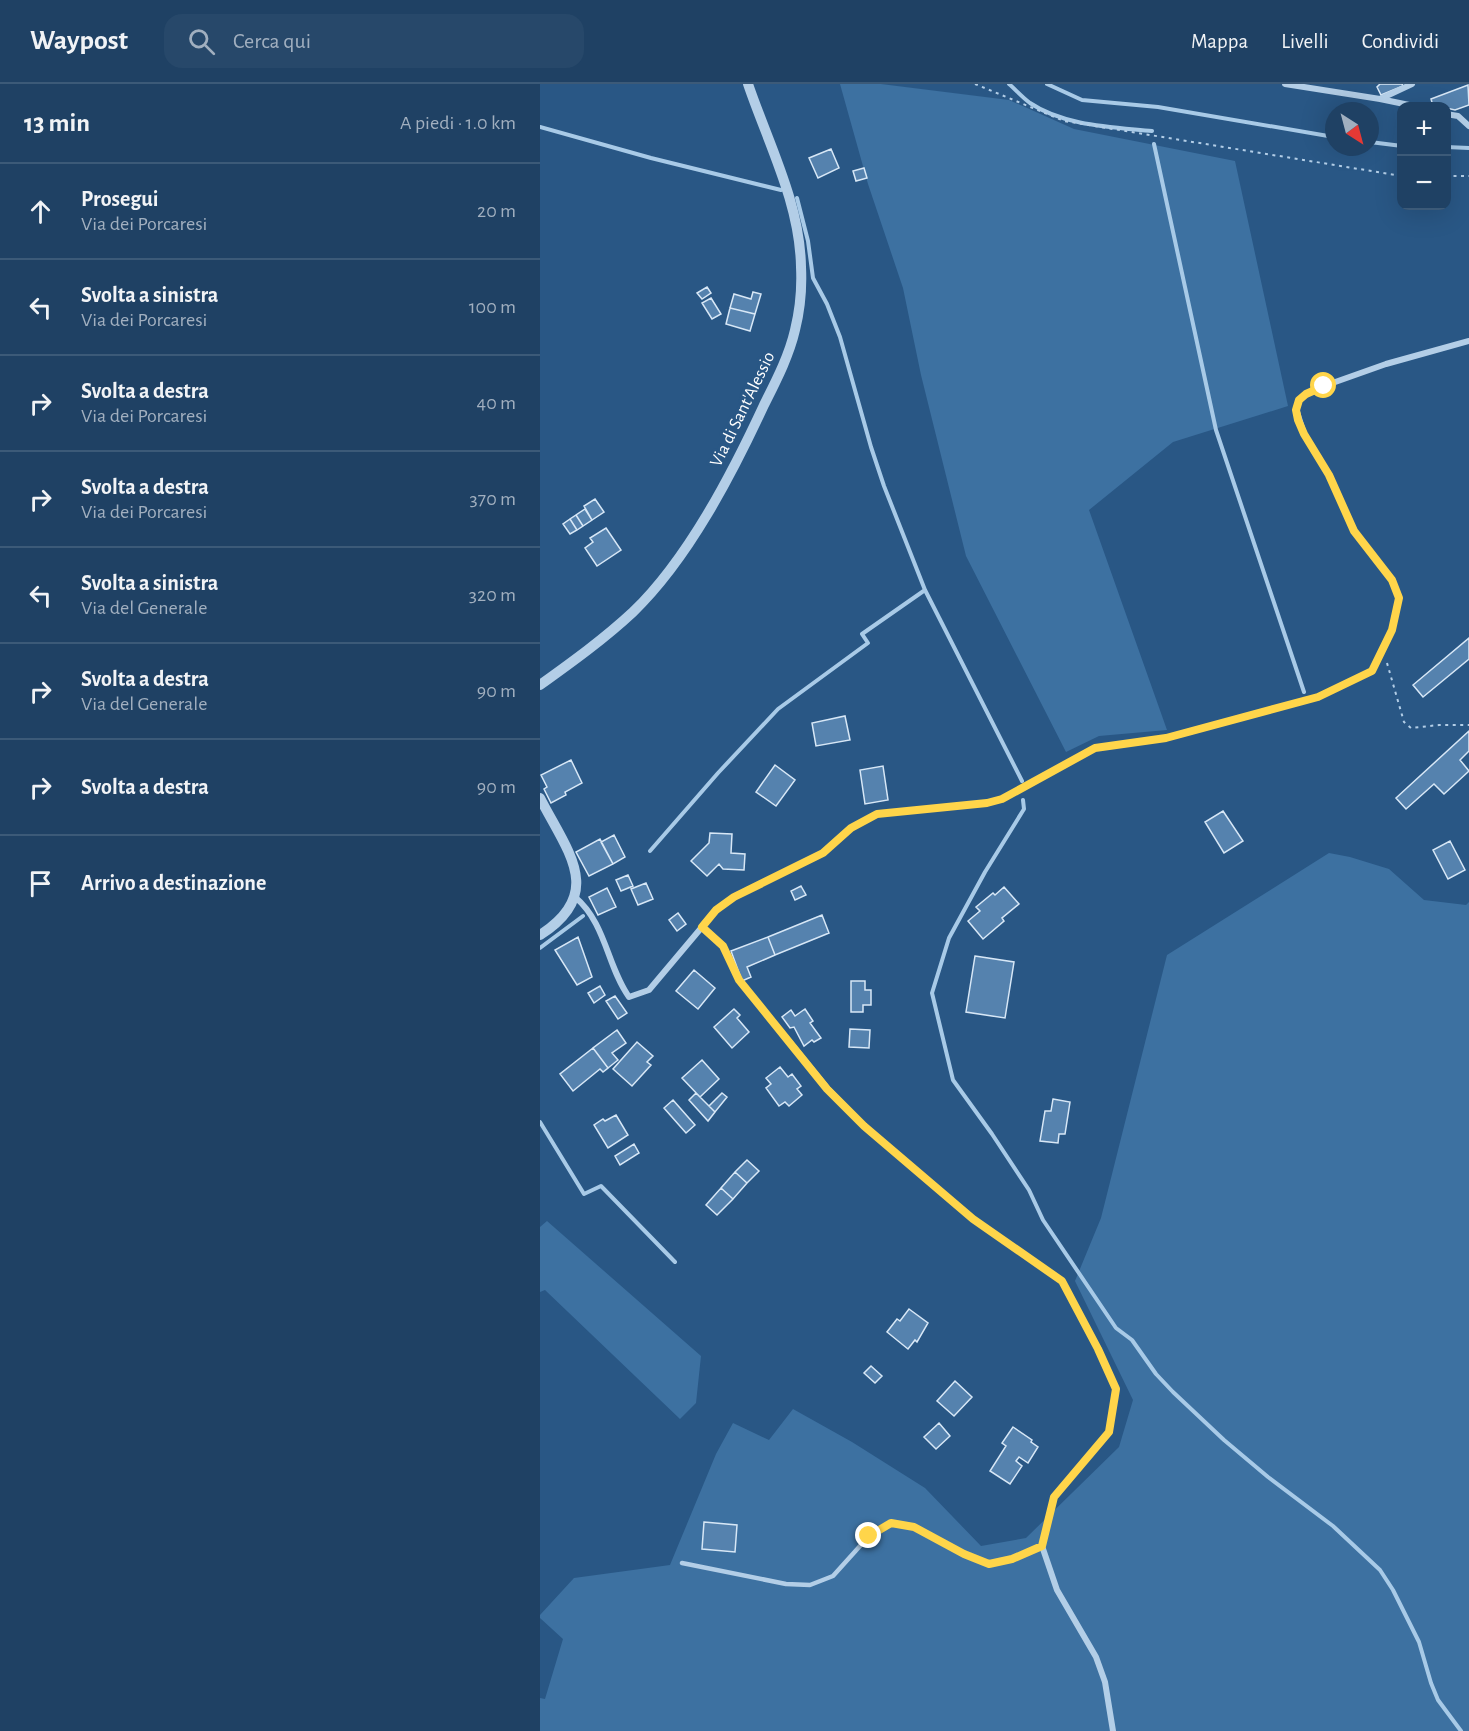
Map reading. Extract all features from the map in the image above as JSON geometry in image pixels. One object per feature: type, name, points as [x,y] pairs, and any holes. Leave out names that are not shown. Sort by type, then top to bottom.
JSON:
[{"type":"street","name":"Via di Sant'Alessio","points":[[540,685],[591,648],[634,611],[671,568],[705,516],[751,434],[786,358],[796,328],[800,299],[801,267],[798,233],[783,180],[748,84]]},
{"type":"street","points":[[1285,84],[1397,102]]},
{"type":"street","points":[[1380,99],[1412,84]]},
{"type":"street","points":[[1451,115],[1458,116],[1469,126]]},
{"type":"street","points":[[576,897],[585,905],[599,927],[619,982],[629,997],[649,990],[716,910],[734,897],[823,853],[851,828],[877,814],[987,803],[1002,799],[1095,748],[1166,738],[1318,697],[1372,671],[1392,630],[1399,598],[1392,580],[1354,531],[1329,475],[1304,434],[1296,410],[1299,400],[1306,394],[1324,386],[1386,364],[1469,340]]},
{"type":"street","points":[[540,798],[572,859],[577,879],[576,897],[567,913],[540,935]]},
{"type":"street","points":[[702,927],[723,946],[739,980],[813,1070],[864,1126],[973,1219],[1062,1281],[1098,1349],[1116,1389],[1109,1432],[1054,1497],[1042,1546],[1057,1590],[1096,1657],[1105,1682],[1113,1731]]},
{"type":"lane","points":[[682,1563],[786,1584],[810,1585],[833,1576],[869,1536],[891,1523],[914,1527],[964,1554],[989,1564],[1012,1559],[1042,1546]]},
{"type":"path","points":[[975,84],[1064,121],[1397,175]]},
{"type":"path","points":[[1451,176],[1469,176]]},
{"type":"path","points":[[1382,649],[1404,722],[1410,728],[1469,725]]},
{"type":"shaded area","points":[[840,84],[881,84],[1009,100],[1074,129],[1235,161],[1288,406],[1173,442],[1089,510],[1167,730],[1099,736],[1066,752],[966,556],[921,375],[903,288],[868,184]]},
{"type":"shaded area","points":[[1329,853],[1389,869],[1424,900],[1466,905],[1469,902],[1469,1731],[540,1731],[540,1698],[545,1699],[563,1639],[540,1618],[540,1615],[574,1578],[670,1565],[716,1454],[733,1423],[769,1440],[793,1409],[852,1442],[925,1488],[981,1546],[1026,1538],[1119,1447],[1133,1400],[1075,1281],[1101,1218],[1167,955]]},
{"type":"shaded area","points":[[547,1221],[701,1356],[696,1403],[680,1419],[545,1290],[540,1292],[540,1227]]},
{"type":"building","points":[[1380,84],[1402,84],[1403,86],[1381,95],[1377,87]]},
{"type":"building","points":[[1468,85],[1469,105],[1455,110],[1451,109],[1451,102],[1432,102],[1431,99]]},
{"type":"building","points":[[831,149],[839,168],[818,178],[809,158]]},
{"type":"building","points":[[864,168],[867,178],[856,181],[853,171]]},
{"type":"building","points":[[707,287],[711,293],[702,299],[697,293]]},
{"type":"building","points":[[753,292],[761,294],[755,314],[730,308],[734,294],[751,299]]},
{"type":"building","points":[[711,298],[721,314],[712,319],[702,303]]},
{"type":"building","points":[[730,308],[755,314],[750,331],[726,324]]},
{"type":"building","points":[[595,499],[604,512],[592,520],[584,506]]},
{"type":"building","points":[[585,509],[592,520],[583,526],[576,515]]},
{"type":"building","points":[[576,515],[583,526],[577,530],[570,519]]},
{"type":"building","points":[[570,519],[577,530],[570,534],[563,524]]},
{"type":"building","points":[[606,528],[621,550],[597,566],[585,548],[593,542],[590,538]]},
{"type":"building","points":[[1469,638],[1469,659],[1423,697],[1413,685]]},
{"type":"building","points":[[845,716],[850,740],[816,746],[812,723]]},
{"type":"building","points":[[1469,731],[1469,751],[1460,760],[1469,771],[1444,794],[1434,784],[1406,809],[1396,798]]},
{"type":"building","points":[[571,760],[582,783],[551,803],[544,789],[547,787],[541,775]]},
{"type":"building","points":[[775,765],[795,780],[776,806],[756,792]]},
{"type":"building","points":[[883,766],[888,800],[865,804],[860,770]]},
{"type":"building","points":[[1223,811],[1243,841],[1224,853],[1205,822]]},
{"type":"building","points":[[710,833],[732,834],[731,853],[745,854],[744,870],[723,869],[719,864],[707,876],[691,861],[709,843]]},
{"type":"building","points":[[614,835],[625,857],[613,864],[601,842]]},
{"type":"building","points":[[600,839],[613,864],[589,876],[576,852]]},
{"type":"building","points":[[1450,841],[1465,870],[1448,879],[1433,850]]},
{"type":"building","points":[[628,875],[633,886],[621,891],[616,880]]},
{"type":"building","points":[[646,883],[653,899],[638,905],[631,889]]},
{"type":"building","points":[[801,886],[806,895],[795,900],[791,891]]},
{"type":"building","points":[[1004,887],[1019,904],[1002,918],[1004,921],[983,939],[968,921],[980,911],[976,907]]},
{"type":"building","points":[[607,888],[616,907],[598,915],[589,897]]},
{"type":"building","points":[[678,913],[686,924],[677,931],[669,920]]},
{"type":"building","points":[[822,915],[829,933],[775,955],[768,937]]},
{"type":"building","points":[[578,937],[592,977],[577,985],[555,950]]},
{"type":"building","points":[[768,937],[775,955],[747,967],[751,977],[742,981],[731,951]]},
{"type":"building","points":[[975,956],[1014,962],[1005,1018],[966,1012]]},
{"type":"building","points":[[694,970],[715,988],[698,1009],[676,991]]},
{"type":"building","points":[[851,981],[865,981],[865,990],[871,990],[871,1005],[863,1005],[863,1012],[851,1012]]},
{"type":"building","points":[[600,986],[605,995],[594,1003],[588,993]]},
{"type":"building","points":[[615,996],[627,1013],[618,1019],[606,1001]]},
{"type":"building","points":[[734,1009],[740,1015],[737,1018],[749,1032],[732,1048],[714,1027]]},
{"type":"building","points":[[805,1009],[813,1021],[810,1023],[821,1038],[814,1042],[812,1040],[804,1046],[794,1027],[790,1028],[782,1017],[791,1010],[795,1016]]},
{"type":"building","points":[[850,1029],[870,1030],[869,1048],[849,1047]]},
{"type":"building","points":[[617,1030],[626,1043],[612,1053],[618,1060],[608,1068],[593,1048]]},
{"type":"building","points":[[637,1042],[653,1056],[647,1062],[651,1065],[632,1086],[613,1069]]},
{"type":"building","points":[[593,1048],[608,1068],[603,1072],[600,1069],[573,1091],[560,1074]]},
{"type":"building","points":[[702,1060],[719,1079],[700,1097],[682,1078]]},
{"type":"building","points":[[780,1067],[788,1077],[792,1074],[801,1086],[797,1089],[802,1095],[789,1106],[785,1102],[779,1106],[766,1088],[771,1084],[766,1078]]},
{"type":"building","points":[[696,1093],[715,1112],[708,1121],[689,1100]]},
{"type":"building","points":[[722,1093],[727,1097],[715,1112],[709,1106]]},
{"type":"building","points":[[1053,1099],[1070,1102],[1065,1134],[1059,1134],[1058,1143],[1040,1141],[1045,1111],[1051,1111]]},
{"type":"building","points":[[673,1100],[695,1125],[686,1133],[664,1108]]},
{"type":"building","points":[[616,1115],[628,1135],[608,1148],[594,1125]]},
{"type":"building","points":[[634,1144],[639,1153],[620,1165],[615,1156]]},
{"type":"building","points":[[747,1160],[759,1171],[747,1183],[735,1172]]},
{"type":"building","points":[[735,1172],[747,1183],[733,1199],[721,1188]]},
{"type":"building","points":[[721,1188],[733,1199],[717,1215],[706,1205]]},
{"type":"building","points":[[909,1309],[928,1323],[917,1342],[915,1340],[908,1349],[887,1332]]},
{"type":"building","points":[[871,1366],[882,1376],[875,1383],[864,1373]]},
{"type":"building","points":[[955,1381],[972,1397],[954,1416],[937,1401]]},
{"type":"building","points":[[939,1423],[950,1436],[936,1449],[924,1437]]},
{"type":"building","points":[[1013,1427],[1038,1447],[1028,1463],[1019,1457],[1016,1461],[1022,1466],[1010,1484],[990,1471],[1006,1446],[1002,1443]]},
{"type":"building","points":[[704,1522],[737,1525],[735,1552],[702,1549]]},
{"type":"waterway","points":[[1009,84],[1030,103],[1058,117],[1089,124],[1152,131]]},
{"type":"waterway","points":[[1047,84],[1082,100],[1158,107],[1325,135]]},
{"type":"waterway","points":[[540,127],[651,158],[781,190]]},
{"type":"waterway","points":[[1379,143],[1397,145]]},
{"type":"waterway","points":[[1154,144],[1216,430],[1304,692]]},
{"type":"waterway","points":[[1451,147],[1469,148]]},
{"type":"waterway","points":[[797,198],[808,241],[813,278],[827,304],[840,337],[884,486],[925,590],[1022,781]]},
{"type":"waterway","points":[[650,851],[778,709],[868,643],[862,634],[925,590]]},
{"type":"waterway","points":[[1023,800],[1024,809],[985,872],[949,938],[932,993],[953,1080],[1029,1190],[1043,1220],[1116,1328],[1132,1340],[1156,1374],[1224,1440],[1333,1526],[1380,1570],[1393,1590],[1419,1642],[1438,1700],[1461,1731]]},
{"type":"waterway","points":[[540,948],[583,916]]},
{"type":"waterway","points":[[540,1122],[584,1194],[601,1186],[675,1262]]},
{"type":"route","points":[[869,1536],[891,1523],[914,1527],[964,1554],[989,1564],[1012,1559],[1042,1546],[1054,1497],[1109,1432],[1116,1389],[1062,1281],[973,1219],[864,1126],[827,1089],[739,980],[723,946],[702,927],[716,910],[734,897],[823,853],[851,828],[877,814],[987,803],[1002,799],[1095,748],[1166,738],[1318,697],[1372,671],[1392,630],[1399,598],[1392,580],[1354,531],[1329,475],[1298,420],[1296,410],[1299,400],[1306,394],[1324,386]]}]
